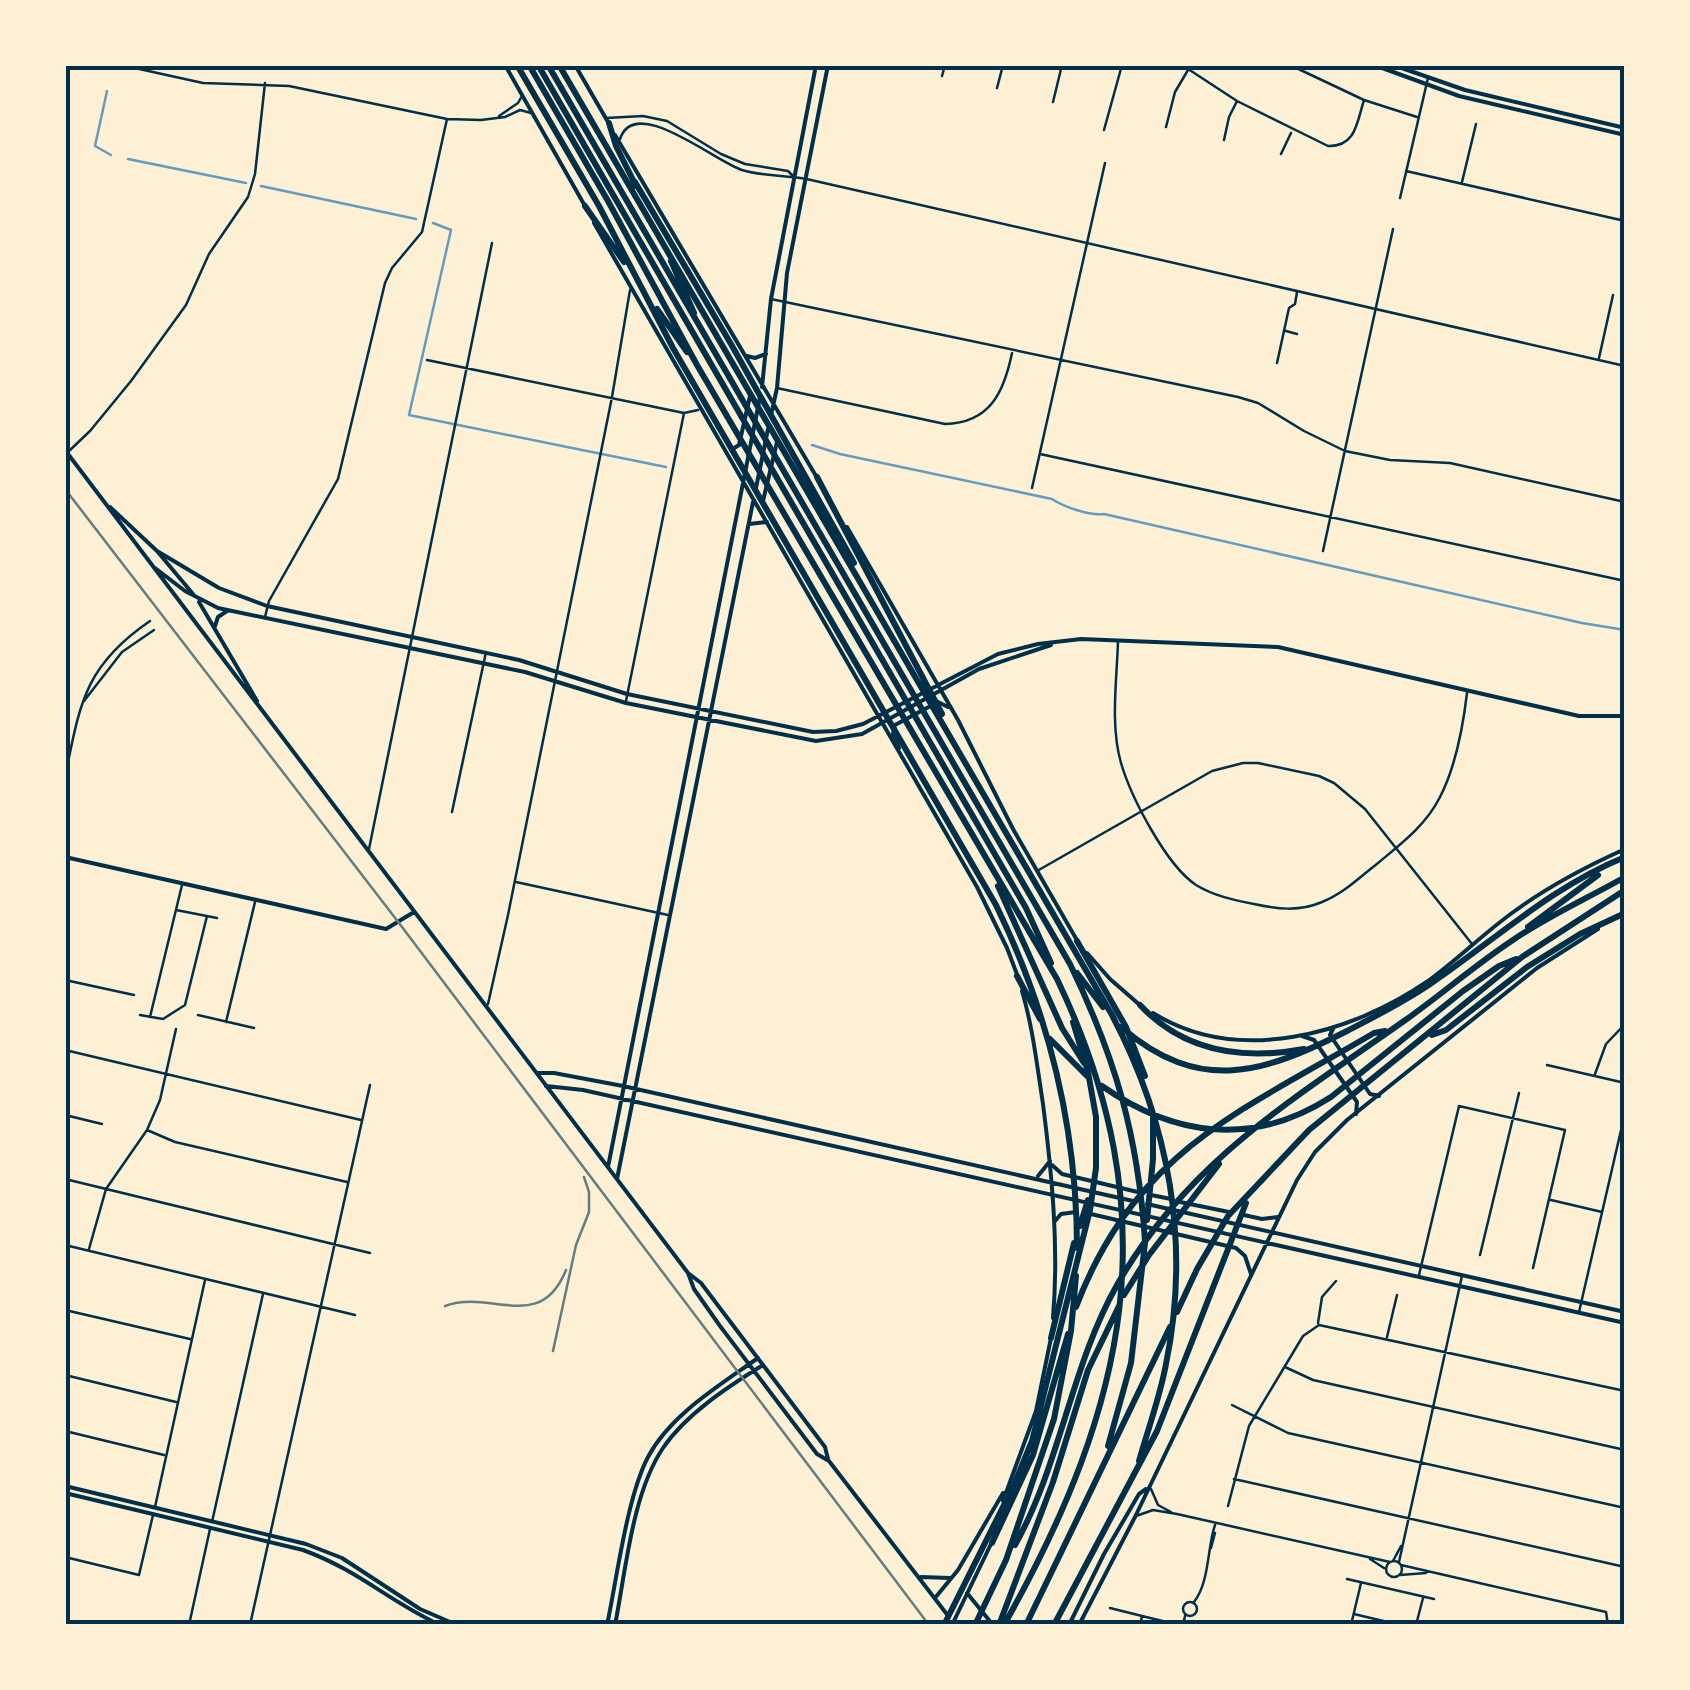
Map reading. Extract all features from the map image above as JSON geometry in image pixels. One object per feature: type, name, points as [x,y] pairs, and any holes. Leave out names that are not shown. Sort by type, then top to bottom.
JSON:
[{"type":"highway","points":[[518,65],[600,206],[674,348],[996,905],[1031,983],[1064,1096],[1077,1216],[1072,1331],[1058,1437],[999,1625]]},
{"type":"highway","points":[[529,65],[697,365],[1040,949],[1074,1016],[1094,1067],[1120,1176],[1124,1246],[1117,1334],[1098,1419],[1072,1486],[1017,1602],[999,1625]]},
{"type":"highway","points":[[538,65],[782,490],[934,732],[1070,964],[1123,1030],[1178,1062],[1214,1070],[1253,1069],[1289,1060],[1414,995],[1531,909],[1625,854]]},
{"type":"highway","points":[[548,65],[1026,908],[1047,952],[1082,1049],[1093,1095],[1097,1139],[1088,1223],[1032,1442],[944,1625]]},
{"type":"highway","points":[[560,65],[1122,1035],[1150,1098],[1164,1149],[1175,1218],[1177,1283],[1167,1361],[1139,1460]]},
{"type":"highway","points":[[607,121],[635,182],[835,526],[864,580],[866,592]]},
{"type":"highway","points":[[635,182],[696,324]]},
{"type":"highway","points":[[585,206],[697,365]]},
{"type":"highway","points":[[817,477],[962,756]]},
{"type":"highway","points":[[992,1543],[1020,1489],[1079,1301],[1100,1255],[1153,1179],[1204,1133],[1236,1111],[1392,1029],[1625,854]]},
{"type":"highway","points":[[990,868],[1062,1028],[1083,1062],[1112,1093]]},
{"type":"highway","points":[[1516,938],[1625,877]]},
{"type":"highway","points":[[1028,1621],[1196,1270],[1228,1216],[1310,1130],[1522,957],[1625,890]]},
{"type":"highway","points":[[1426,1037],[1446,1030],[1557,948],[1624,913]]},
{"type":"highway","points":[[1078,941],[1126,1028],[1152,1112],[1153,1158],[1131,1363],[1116,1423],[1097,1475]]},
{"type":"highway","points":[[1017,976],[1050,1038],[1084,1074],[1162,1120],[1221,1130],[1269,1125],[1317,1106],[1368,1070],[1463,991],[1499,966],[1522,957]]},
{"type":"highway","points":[[1070,964],[1111,1057],[1125,1101],[1138,1162],[1144,1246]]},
{"type":"highway","points":[[1140,1005],[1170,1030],[1205,1046],[1261,1055],[1316,1047]]},
{"type":"highway","points":[[975,1625],[1088,1370],[1149,1254],[1229,1151],[1258,1122],[1361,1046]]},
{"type":"highway","points":[[1051,1338],[1060,1294],[1093,1187]]},
{"type":"highway","points":[[1054,1625],[1166,1410],[1248,1197]]},
{"type":"main road","points":[[505,65],[630,290],[998,927],[1017,976],[1034,1045],[1050,1161],[1056,1274],[1051,1338],[1036,1411],[1008,1485],[992,1543],[953,1625]]},
{"type":"main road","points":[[575,65],[939,686],[1078,941],[1110,979],[1140,1005],[1161,1018],[1219,1037],[1257,1041],[1334,1027],[1424,984],[1538,895],[1625,854]]},
{"type":"main road","points":[[608,1167],[762,386],[771,299],[816,65]]},
{"type":"main road","points":[[617,1179],[774,404],[793,241],[828,65]]},
{"type":"main road","points":[[1374,65],[1426,85],[1625,131]]},
{"type":"main road","points":[[1393,65],[1625,131]]},
{"type":"main road","points":[[807,115],[817,118]]},
{"type":"main road","points":[[782,239],[793,241]]},
{"type":"main road","points":[[744,355],[756,358],[766,354]]},
{"type":"main road","points":[[720,441],[733,450],[739,445],[752,388],[752,370]]},
{"type":"main road","points":[[763,516],[774,448],[781,440],[796,442]]},
{"type":"main road","points":[[66,451],[688,1273],[701,1283],[826,1448],[828,1461]]},
{"type":"main road","points":[[106,504],[157,551],[196,598],[257,703]]},
{"type":"main road","points":[[748,524],[767,522]]},
{"type":"main road","points":[[157,551],[219,588],[267,606],[486,652],[627,694],[822,732],[844,730],[877,718],[999,657],[1038,644],[1118,639],[1278,648],[1579,716],[1625,716]]},
{"type":"main road","points":[[146,560],[196,598],[228,610],[484,663],[626,703],[816,740],[841,740],[882,724],[939,686]]},
{"type":"main road","points":[[726,563],[740,565]]},
{"type":"main road","points":[[215,626],[218,617],[228,610]]},
{"type":"main road","points":[[712,638],[724,639]]},
{"type":"main road","points":[[912,774],[893,734],[895,725],[938,702],[955,714]]},
{"type":"main road","points":[[684,784],[694,786]]},
{"type":"main road","points":[[671,846],[682,848]]},
{"type":"main road","points":[[65,858],[386,929],[414,912]]},
{"type":"main road","points":[[1079,1625],[1135,1517],[1250,1274],[1315,1152],[1356,1114],[1537,968],[1624,913]]},
{"type":"main road","points":[[638,1014],[648,1016]]},
{"type":"main road","points":[[1334,1027],[1330,1035],[1370,1094],[1380,1095]]},
{"type":"main road","points":[[1299,1036],[1314,1040],[1357,1102],[1356,1114]]},
{"type":"main road","points":[[537,1073],[634,1088],[1625,1312]]},
{"type":"main road","points":[[583,1090],[584,1078]]},
{"type":"main road","points":[[546,1086],[632,1100],[1625,1323]]},
{"type":"main road","points":[[708,1117],[710,1105]]},
{"type":"main road","points":[[755,1128],[757,1116]]},
{"type":"main road","points":[[818,1142],[820,1130]]},
{"type":"main road","points":[[879,1156],[882,1144]]},
{"type":"main road","points":[[930,1167],[932,1156]]},
{"type":"main road","points":[[1034,1178],[1050,1161]]},
{"type":"main road","points":[[1050,1161],[1062,1174],[1262,1219],[1280,1216]]},
{"type":"main road","points":[[984,1179],[987,1169]]},
{"type":"main road","points":[[1054,1224],[1061,1214],[1072,1211],[1202,1238],[1240,1251],[1250,1274]]},
{"type":"main road","points":[[1314,1253],[1319,1243]]},
{"type":"main road","points":[[688,1273],[694,1290],[753,1371],[919,1576],[953,1625]]},
{"type":"main road","points":[[1519,1299],[1522,1289]]},
{"type":"main road","points":[[607,1625],[635,1494],[648,1457],[681,1418],[758,1358]]},
{"type":"main road","points":[[615,1625],[642,1496],[660,1452],[680,1429],[763,1365]]},
{"type":"main road","points":[[935,1598],[958,1570],[1008,1485]]},
{"type":"main road","points":[[1068,1625],[1104,1554],[1139,1494],[1146,1489]]},
{"type":"main road","points":[[69,1490],[342,1558],[420,1610],[457,1625]]},
{"type":"main road","points":[[269,1539],[339,1563],[419,1616],[440,1625]]},
{"type":"main road","points":[[958,1570],[962,1587],[999,1625]]},
{"type":"main road","points":[[919,1576],[950,1578]]},
{"type":"street","points":[[121,65],[203,82],[265,83],[447,119],[498,116],[518,103],[522,94]]},
{"type":"street","points":[[942,76],[944,65]]},
{"type":"street","points":[[997,88],[1003,65]]},
{"type":"street","points":[[1053,102],[1062,65]]},
{"type":"street","points":[[1104,130],[1122,65]]},
{"type":"street","points":[[1182,65],[1237,100],[1328,146],[1342,147],[1352,139],[1364,100]]},
{"type":"street","points":[[1290,65],[1364,100],[1417,117]]},
{"type":"street","points":[[1166,126],[1175,92],[1188,70]]},
{"type":"street","points":[[1400,198],[1428,78]]},
{"type":"street","points":[[66,451],[90,432],[142,367],[188,302],[209,254],[248,196],[255,174],[265,83]]},
{"type":"street","points":[[1224,140],[1237,100]]},
{"type":"street","points":[[498,116],[506,117],[520,110],[534,114]]},
{"type":"street","points":[[607,121],[643,116],[668,121],[721,154],[746,164],[1625,366]]},
{"type":"street","points":[[265,618],[267,606],[338,479],[385,283],[392,268],[423,230],[447,119]]},
{"type":"street","points":[[619,142],[624,127],[643,123],[662,127],[728,165],[787,179],[794,176]]},
{"type":"street","points":[[1462,184],[1476,124]]},
{"type":"street","points":[[1280,154],[1293,130]]},
{"type":"street","points":[[1032,488],[1105,164]]},
{"type":"street","points":[[1406,171],[1623,220],[1624,172]]},
{"type":"street","points":[[1323,551],[1393,229]]},
{"type":"street","points":[[369,852],[492,243]]},
{"type":"street","points":[[486,1006],[492,996],[630,290]]},
{"type":"street","points":[[1278,363],[1289,308],[1295,304],[1298,290]]},
{"type":"street","points":[[1599,360],[1613,295]]},
{"type":"street","points":[[771,299],[1258,403],[1345,451],[1390,460],[1450,463],[1625,502]]},
{"type":"street","points":[[1284,331],[1296,334]]},
{"type":"street","points":[[776,388],[958,424],[979,417],[990,408],[1000,394],[1012,351]]},
{"type":"street","points":[[427,360],[684,413],[699,409]]},
{"type":"street","points":[[626,703],[684,413]]},
{"type":"street","points":[[1040,454],[1625,580]]},
{"type":"street","points":[[65,777],[85,691],[116,648],[150,621]]},
{"type":"street","points":[[83,702],[122,652],[154,630]]},
{"type":"street","points":[[1118,639],[1116,736],[1120,761],[1142,810],[1182,874],[1213,894],[1278,909],[1310,906],[1347,888],[1418,828],[1440,797],[1454,757],[1468,691]]},
{"type":"street","points":[[452,812],[486,652]]},
{"type":"street","points":[[1037,871],[1212,771],[1242,763],[1274,765],[1319,776],[1351,794],[1474,945]]},
{"type":"street","points":[[515,881],[668,914]]},
{"type":"street","points":[[150,1017],[182,883]]},
{"type":"street","points":[[226,1022],[255,900]]},
{"type":"street","points":[[176,910],[218,918]]},
{"type":"street","points":[[186,1006],[208,916]]},
{"type":"street","points":[[200,946],[210,949]]},
{"type":"street","points":[[193,976],[202,978]]},
{"type":"street","points":[[65,980],[134,996]]},
{"type":"street","points":[[140,1015],[163,1019],[186,1006],[194,1008]]},
{"type":"street","points":[[198,1016],[254,1028]]},
{"type":"street","points":[[1595,1076],[1606,1044],[1625,1024]]},
{"type":"street","points":[[88,1251],[106,1189],[146,1130],[160,1100],[176,1029]]},
{"type":"street","points":[[65,1050],[363,1120]]},
{"type":"street","points":[[1547,1065],[1625,1083]]},
{"type":"street","points":[[250,1625],[370,1085]]},
{"type":"street","points":[[1480,1256],[1519,1093]]},
{"type":"street","points":[[1418,1277],[1459,1106],[1565,1130],[1533,1268]]},
{"type":"street","points":[[1579,1313],[1625,1113]]},
{"type":"street","points":[[65,1115],[102,1124]]},
{"type":"street","points":[[146,1130],[174,1142],[348,1183]]},
{"type":"street","points":[[1619,1142],[1625,1143]]},
{"type":"street","points":[[65,1179],[370,1253]]},
{"type":"street","points":[[1548,1200],[1603,1212]]},
{"type":"street","points":[[65,1245],[355,1315]]},
{"type":"street","points":[[1386,1571],[1396,1562],[1408,1518],[1462,1275]]},
{"type":"street","points":[[65,1558],[139,1575],[205,1280]]},
{"type":"street","points":[[1228,1506],[1243,1440],[1303,1336],[1319,1324],[1322,1297],[1336,1280]]},
{"type":"street","points":[[189,1625],[263,1294]]},
{"type":"street","points":[[1386,1338],[1397,1295]]},
{"type":"street","points":[[65,1310],[191,1340]]},
{"type":"street","points":[[1319,1324],[1625,1391]]},
{"type":"street","points":[[1285,1366],[1313,1380],[1625,1450]]},
{"type":"street","points":[[65,1375],[177,1402]]},
{"type":"street","points":[[1232,1405],[1288,1432],[1625,1508]]},
{"type":"street","points":[[65,1431],[166,1455]]},
{"type":"street","points":[[1234,1479],[1625,1567]]},
{"type":"street","points":[[1150,1482],[1158,1505],[1177,1514]]},
{"type":"street","points":[[1135,1517],[1153,1510],[1177,1514],[1396,1562],[1608,1614],[1608,1625]]},
{"type":"street","points":[[1110,1608],[1181,1625],[1184,1604],[1194,1602],[1200,1594],[1216,1524]]},
{"type":"street","points":[[1369,1558],[1393,1577],[1433,1573]]},
{"type":"street","points":[[1396,1562],[1400,1574]]},
{"type":"street","points":[[1347,1579],[1434,1599]]},
{"type":"street","points":[[1351,1625],[1361,1582]]},
{"type":"street","points":[[1416,1625],[1423,1596]]},
{"type":"street","points":[[1190,1625],[1197,1610],[1194,1602]]},
{"type":"street","points":[[1185,1614],[1192,1616]]},
{"type":"street","points":[[1354,1614],[1400,1625]]},
{"type":"street","points":[[1140,1625],[1142,1616]]},
{"type":"street","points":[[65,1622],[80,1625]]},
{"type":"waterway","points":[[1614,66],[1625,67]]},
{"type":"waterway","points":[[107,91],[95,146],[111,155]]},
{"type":"waterway","points":[[128,159],[246,183]]},
{"type":"waterway","points":[[261,186],[416,219]]},
{"type":"waterway","points":[[433,223],[451,230],[409,415],[666,467]]},
{"type":"waterway","points":[[812,445],[1052,499],[1085,512],[1625,630]]},
{"type":"railway","points":[[65,489],[399,923],[929,1625]]},
{"type":"railway","points":[[553,1351],[576,1245],[589,1212],[584,1177]]},
{"type":"railway","points":[[445,1306],[463,1302],[529,1305],[543,1300],[555,1289],[566,1270]]}]
